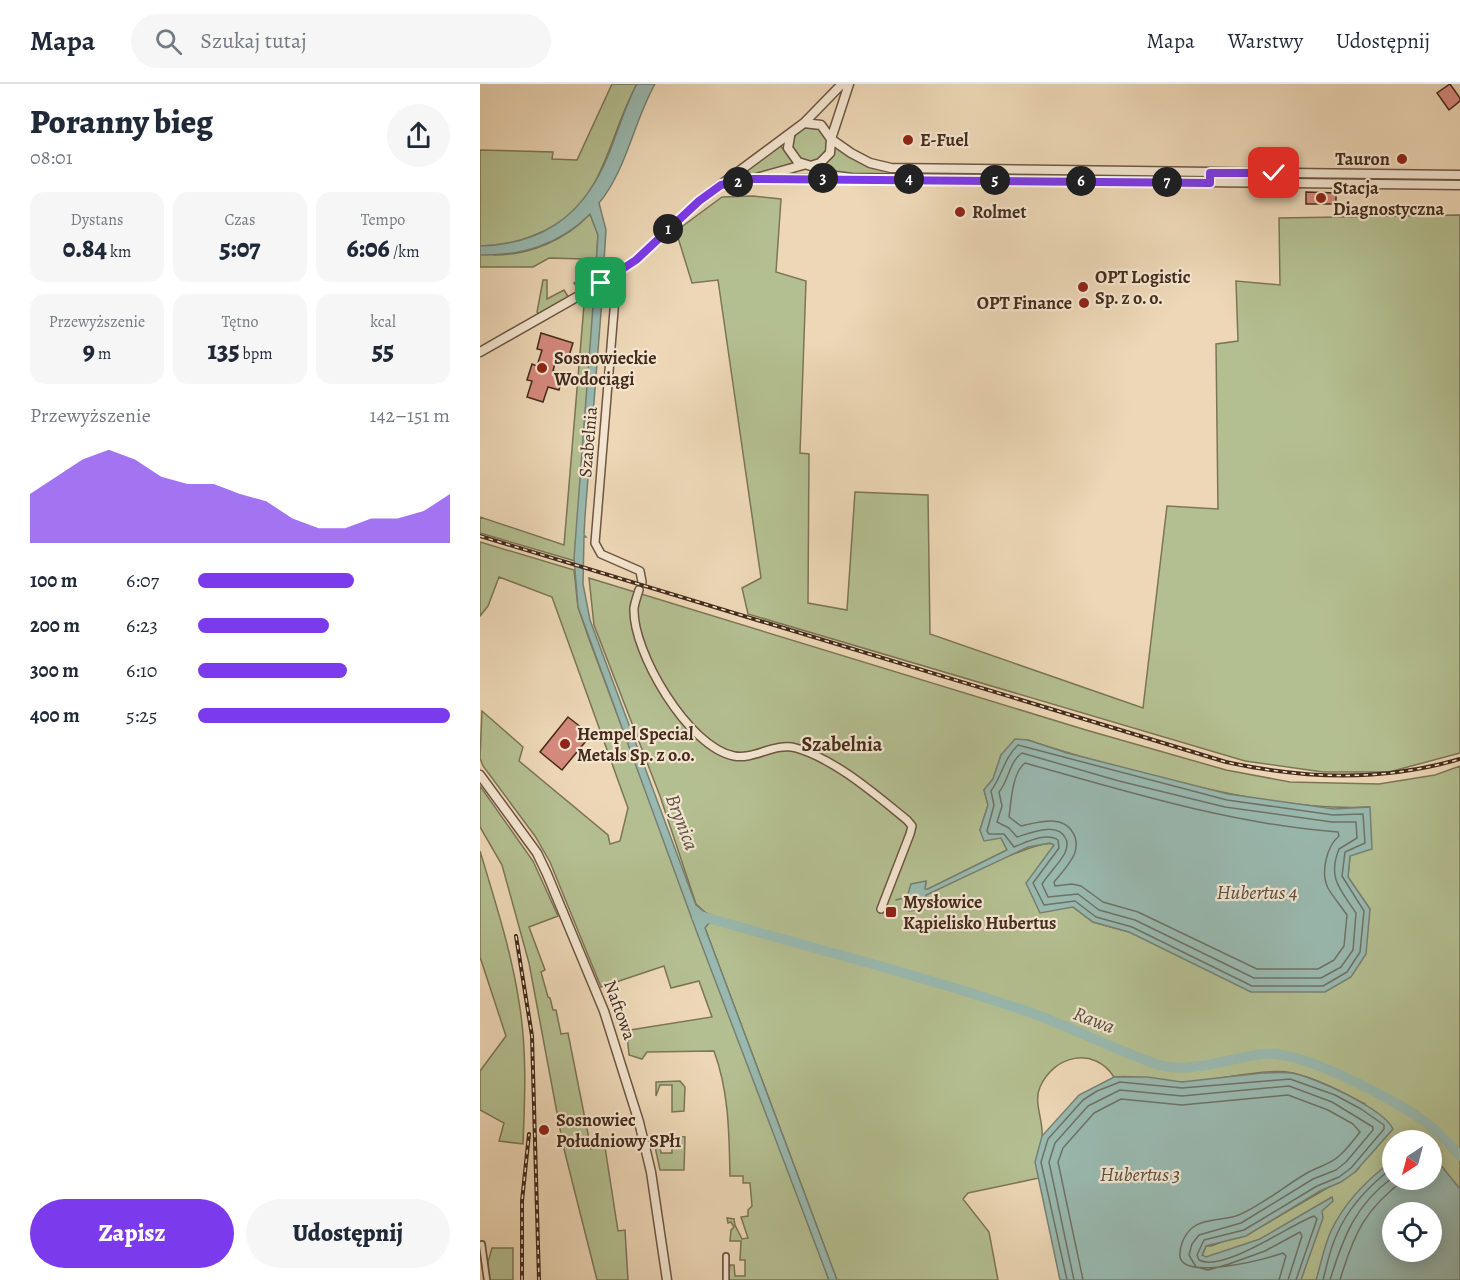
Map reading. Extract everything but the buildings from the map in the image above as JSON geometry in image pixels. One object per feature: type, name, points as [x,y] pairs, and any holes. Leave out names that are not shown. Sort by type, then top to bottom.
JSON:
[{"type":"street","points":[[842,84],[804,123],[794,129],[788,141],[790,153],[807,165],[836,176],[852,178]]},
{"type":"street","points":[[721,185],[753,179],[826,159],[830,153],[831,139],[849,84]]},
{"type":"street","points":[[804,123],[821,126],[831,139],[861,159],[885,167],[1460,175]]},
{"type":"street","points":[[480,352],[610,278],[636,260],[693,207],[790,136]]},
{"type":"street","points":[[998,169],[998,180]]},
{"type":"street","points":[[1210,173],[1210,183]]},
{"type":"street","points":[[753,179],[852,178],[1460,185]]},
{"type":"street","name":"Szabelnia","points":[[610,278],[615,298],[595,543],[600,554],[640,571],[642,582]]},
{"type":"street","points":[[639,590],[634,615],[642,650],[661,688],[679,714],[714,747],[724,754],[737,757],[781,747],[796,748],[856,778],[912,826],[882,909]]},
{"type":"street","name":"Naftowa","points":[[480,775],[537,854],[548,874],[604,1011],[645,1145],[667,1280]]},
{"type":"street","points":[[482,1244],[487,1280]]},
{"type":"street","points":[[726,1256],[726,1280]]},
{"type":"green space","points":[[612,84],[637,84],[590,191],[564,220],[495,255],[521,252],[546,244],[570,231],[590,214],[598,235],[595,281],[582,290],[578,289],[574,283],[585,276],[583,273],[584,259],[549,258],[533,267],[480,267],[480,150],[553,152],[552,159],[577,160]]},
{"type":"green space","points":[[810,127],[822,132],[827,144],[822,156],[810,161],[798,156],[793,144],[798,132]]},
{"type":"green space","points":[[780,145],[795,165],[735,179]]},
{"type":"green space","points":[[835,147],[849,156],[876,167],[903,171],[949,172],[950,176],[846,175],[821,167],[830,159]]},
{"type":"green space","points":[[753,196],[781,199],[776,272],[806,281],[800,453],[809,454],[808,603],[847,610],[855,492],[928,495],[930,634],[1143,708],[1167,506],[1218,509],[1216,344],[1238,341],[1236,281],[1280,285],[1279,218],[1460,215],[1460,753],[1389,772],[1323,772],[1245,761],[748,614],[742,588],[761,578],[718,280],[692,283],[676,231],[722,197]]},
{"type":"green space","points":[[543,280],[547,280],[547,299],[564,290],[569,298],[539,314],[537,312]]},
{"type":"green space","points":[[594,293],[575,561],[480,533],[480,517],[564,545],[584,305],[587,297]]},
{"type":"green space","points":[[480,542],[574,570],[578,607],[589,639],[829,1280],[728,1280],[730,1265],[734,1265],[735,1276],[745,1276],[745,1260],[740,1260],[741,1241],[730,1241],[731,1230],[734,1227],[731,1222],[728,1223],[727,1218],[734,1219],[742,1239],[748,1238],[741,1217],[748,1216],[748,1210],[752,1206],[750,1183],[743,1183],[743,1176],[730,1176],[725,1097],[714,1051],[647,1052],[642,1059],[629,1055],[627,1034],[630,1030],[712,1017],[699,981],[671,988],[664,966],[601,987],[550,862],[535,836],[483,766],[480,758],[482,711],[523,747],[519,761],[608,835],[610,844],[620,841],[628,808],[552,597],[499,577],[488,606],[480,616]]},
{"type":"green space","points":[[589,578],[1086,730],[1226,770],[1290,782],[1379,784],[1435,775],[1460,766],[1460,1153],[1442,1133],[1442,1130],[1438,1130],[1397,1101],[1330,1068],[1308,1060],[1274,1052],[1192,1063],[1165,1064],[1029,1010],[852,956],[723,920],[706,913],[696,904],[660,796],[594,625]],"holes":[[[1028,740],[1098,762],[1244,796],[1294,804],[1369,807],[1350,856],[1348,877],[1370,909],[1129,932],[1093,922],[1073,907],[1054,844],[1044,844],[1012,855],[926,895],[924,909],[911,885],[926,882],[925,890],[928,889],[1007,850],[1001,838],[980,830],[988,805],[984,790],[993,779],[1001,755]]]},
{"type":"green space","points":[[480,786],[533,861],[558,916],[529,927],[545,970],[541,972],[553,1010],[556,1010],[561,1034],[568,1033],[591,1149],[605,1147],[618,1231],[625,1230],[628,1280],[597,1280],[563,1145],[529,963],[502,865],[480,827]]},
{"type":"green space","points":[[480,851],[507,945],[522,1020],[525,1090],[523,1144],[499,1141],[504,1123],[480,1110],[480,1071],[506,1036],[480,957]]},
{"type":"green space","points":[[715,922],[852,959],[1022,1011],[1166,1068],[1196,1068],[1255,1058],[1285,1057],[1361,1086],[1399,1107],[1431,1130],[1382,1130],[1382,1190],[1442,1190],[1442,1140],[1460,1159],[1460,1280],[1154,1280],[1202,1256],[1206,1246],[1257,1229],[1355,1172],[1359,1168],[1365,1104],[1321,1082],[1293,1073],[1254,1073],[1174,1082],[1114,1077],[1106,1067],[1096,1061],[1075,1058],[1064,1062],[1046,1076],[1038,1093],[1042,1132],[1037,1161],[1039,1178],[968,1193],[963,1199],[989,1232],[998,1280],[837,1280],[705,928],[706,924]]},
{"type":"green space","points":[[680,1081],[685,1087],[684,1111],[672,1112],[672,1085],[660,1085],[656,1096],[656,1082]]},
{"type":"green space","points":[[672,1136],[685,1137],[684,1170],[660,1170],[654,1142],[659,1142],[661,1153],[672,1153]]},
{"type":"green space","points":[[492,1248],[513,1248],[513,1280],[489,1280],[488,1262]]},
{"type":"water","points":[[637,84],[655,84],[616,176],[599,203],[606,230],[603,276],[595,281],[598,235],[590,214],[566,233],[540,246],[510,253],[480,255],[480,246],[521,240],[539,234],[569,214],[582,200],[604,165]]},
{"type":"water","points":[[603,287],[584,535],[586,537],[584,537],[583,584],[590,620],[696,905],[706,913],[701,917],[709,923],[705,928],[837,1280],[829,1280],[696,930],[578,607],[574,558],[594,293]]},
{"type":"water","name":"Hubertus 4","points":[[1015,739],[1028,740],[1067,753],[1228,794],[1334,809],[1370,807],[1372,849],[1350,856],[1348,877],[1370,909],[1366,954],[1351,977],[1325,992],[1251,992],[1129,932],[1093,922],[1073,907],[1040,913],[1026,883],[1054,845],[1050,843],[1028,847],[926,895],[924,909],[909,911],[907,897],[911,884],[926,881],[925,889],[928,889],[1007,850],[1001,838],[984,841],[980,830],[988,805],[984,790],[993,779],[1001,755]]},
{"type":"water","name":"Hubertus 3","points":[[1262,1073],[1301,1075],[1363,1103],[1387,1121],[1393,1129],[1382,1130],[1382,1141],[1355,1172],[1341,1182],[1320,1191],[1246,1236],[1206,1246],[1202,1255],[1206,1257],[1260,1239],[1332,1197],[1333,1201],[1322,1211],[1323,1218],[1301,1280],[1060,1280],[1035,1162],[1042,1136],[1079,1095],[1114,1077],[1147,1077],[1182,1082]]},
{"type":"water","points":[[1442,1167],[1460,1189],[1460,1280],[1316,1280],[1326,1243],[1336,1221],[1357,1192],[1382,1169],[1382,1190],[1442,1190]]},
{"type":"waterway","points":[[896,900],[907,897]]},
{"type":"waterway","name":"Rawa","points":[[697,917],[704,917],[946,985],[1042,1017],[1156,1064],[1182,1068],[1196,1067],[1263,1054],[1301,1060],[1348,1078],[1394,1102],[1432,1128],[1460,1156]]},
{"type":"railway","points":[[480,536],[1226,762],[1285,772],[1343,776],[1401,772],[1460,759]]},
{"type":"railway","points":[[516,936],[532,1036],[539,1280]]},
{"type":"railway","points":[[522,1280],[522,1201],[529,1134]]},
{"type":"place","name":"E-Fuel","points":[[908,140]]},
{"type":"place","name":"Tauron","points":[[1402,159]]},
{"type":"place","name":"Stacja Diagnostyczna","points":[[1321,198]]},
{"type":"place","name":"Rolmet","points":[[960,212]]},
{"type":"place","name":"OPT Logistic Sp. z o. o.","points":[[1083,287]]},
{"type":"place","name":"OPT Finance","points":[[1084,303]]},
{"type":"place","name":"Sosnowieckie Wodociągi","points":[[542,368]]},
{"type":"place","name":"Hempel Special Metals Sp. z o.o.","points":[[565,744]]},
{"type":"place","name":"Mysłowice Kąpielisko Hubertus","points":[[891,912]]},
{"type":"place","name":"Sosnowiec Południowy SPł1","points":[[544,1130]]},
{"type":"district","name":"Szabelnia","points":[[842,744]]},
{"type":"route","points":[[601,283],[636,260],[699,201],[721,185],[753,179],[852,178],[1210,183],[1210,173],[1274,173]]},
{"type":"water label","name":"Brynica","points":[[682,822]]}]
